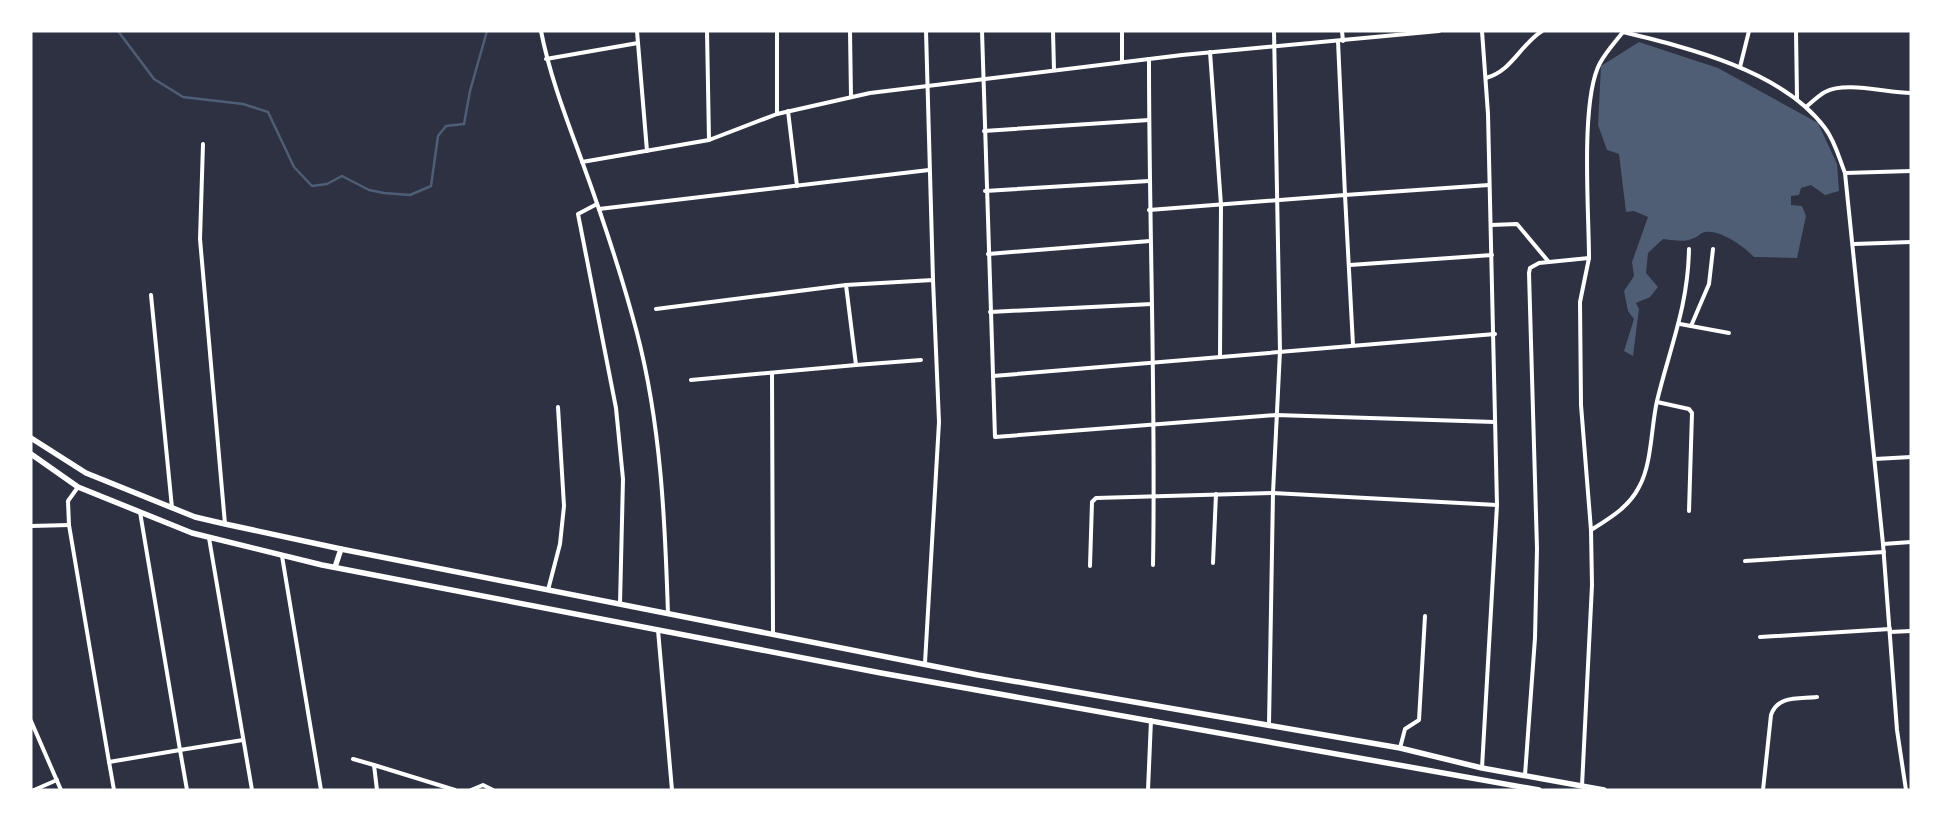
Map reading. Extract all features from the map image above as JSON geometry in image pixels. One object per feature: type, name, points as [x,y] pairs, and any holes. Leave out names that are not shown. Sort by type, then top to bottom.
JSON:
[{"type":"main road","points":[[31,438],[86,473],[195,517],[341,550],[988,677],[1400,748],[1482,768],[1604,790]]},
{"type":"main road","points":[[31,454],[78,487],[209,538],[282,556],[880,672],[1539,790]]},
{"type":"main road","points":[[335,567],[341,550]]},
{"type":"street","points":[[541,31],[546,59],[598,207],[637,332],[648,380],[664,510],[668,614]]},
{"type":"street","points":[[637,31],[647,151]]},
{"type":"street","points":[[707,31],[709,140]]},
{"type":"street","points":[[777,31],[777,114]]},
{"type":"street","points":[[850,31],[851,96]]},
{"type":"street","points":[[924,663],[938,422],[926,86],[926,31]]},
{"type":"street","points":[[982,31],[982,78],[995,437],[1276,415],[1495,422]]},
{"type":"street","points":[[1052,31],[1054,70]]},
{"type":"street","points":[[1122,31],[1122,62]]},
{"type":"street","points":[[1269,725],[1276,415],[1280,351],[1274,31]]},
{"type":"street","points":[[1342,31],[1340,41],[1353,345]]},
{"type":"street","points":[[582,162],[709,140],[777,114],[851,96],[982,78],[1210,52],[1273,48],[1401,33],[1439,31]]},
{"type":"street","points":[[1482,31],[1486,78],[1495,334],[1497,505],[1482,768]]},
{"type":"street","points":[[1486,78],[1507,69],[1521,50],[1542,31]]},
{"type":"street","points":[[1645,31],[1645,37]]},
{"type":"street","points":[[1740,67],[1749,31]]},
{"type":"street","points":[[1796,31],[1797,98]]},
{"type":"street","points":[[1582,786],[1592,585],[1591,530],[1581,405],[1580,302],[1589,258],[1588,134],[1591,93],[1600,63],[1621,32],[1645,37],[1740,67],[1797,98],[1826,130],[1845,173],[1854,244],[1884,552],[1897,730],[1906,790]]},
{"type":"street","points":[[546,59],[638,43]]},
{"type":"street","points":[[1210,52],[1221,205],[1220,355]]},
{"type":"street","points":[[1149,59],[1149,210],[1153,362],[1153,566]]},
{"type":"street","points":[[1806,107],[1824,92],[1837,88],[1861,88],[1911,93]]},
{"type":"street","points":[[788,111],[797,186]]},
{"type":"street","points":[[984,131],[1149,120]]},
{"type":"street","points":[[202,144],[200,239],[225,524]]},
{"type":"street","points":[[620,604],[623,479],[616,408],[578,214],[598,207],[929,170]]},
{"type":"street","points":[[1845,173],[1911,171]]},
{"type":"street","points":[[986,191],[1149,180]]},
{"type":"street","points":[[1149,210],[1489,185]]},
{"type":"street","points":[[1490,225],[1517,224],[1548,261]]},
{"type":"street","points":[[988,254],[1150,241]]},
{"type":"street","points":[[1854,244],[1911,242]]},
{"type":"street","points":[[1591,530],[1618,513],[1640,487],[1657,402],[1680,324],[1688,289],[1690,249]]},
{"type":"street","points":[[1691,326],[1709,284],[1713,249]]},
{"type":"street","points":[[1350,265],[1492,256]]},
{"type":"street","points":[[1525,775],[1535,638],[1537,549],[1529,273],[1535,264],[1548,261],[1589,258]]},
{"type":"street","points":[[656,309],[846,285],[933,280]]},
{"type":"street","points":[[846,285],[856,365]]},
{"type":"street","points":[[151,295],[172,508]]},
{"type":"street","points":[[990,312],[1152,304]]},
{"type":"street","points":[[1680,324],[1729,333]]},
{"type":"street","points":[[993,376],[1220,355],[1495,334]]},
{"type":"street","points":[[692,380],[921,360]]},
{"type":"street","points":[[772,373],[773,634]]},
{"type":"street","points":[[1657,402],[1689,409],[1692,413],[1689,512]]},
{"type":"street","points":[[548,590],[560,544],[564,506],[558,407]]},
{"type":"street","points":[[1874,459],[1911,457]]},
{"type":"street","points":[[78,487],[68,501],[68,525],[114,790]]},
{"type":"street","points":[[1090,566],[1092,502],[1096,498],[1274,493],[1497,505]]},
{"type":"street","points":[[1213,563],[1216,494]]},
{"type":"street","points":[[140,512],[186,790]]},
{"type":"street","points":[[31,526],[68,525]]},
{"type":"street","points":[[209,538],[252,790]]},
{"type":"street","points":[[1883,544],[1911,542]]},
{"type":"street","points":[[1745,561],[1884,552]]},
{"type":"street","points":[[282,556],[321,790]]},
{"type":"street","points":[[1400,748],[1405,730],[1419,720],[1425,616]]},
{"type":"street","points":[[658,629],[672,790]]},
{"type":"street","points":[[1760,637],[1911,631]]},
{"type":"street","points":[[1763,790],[1771,715],[1774,707],[1782,701],[1817,697]]},
{"type":"street","points":[[1148,790],[1151,720]]},
{"type":"street","points":[[31,721],[61,790]]},
{"type":"street","points":[[31,736],[37,734]]},
{"type":"street","points":[[109,762],[243,740]]},
{"type":"street","points":[[353,759],[455,790]]},
{"type":"street","points":[[374,765],[377,790]]},
{"type":"street","points":[[34,790],[57,780]]},
{"type":"street","points":[[471,790],[483,785],[493,790]]},
{"type":"water","points":[[1639,42],[1718,68],[1818,123],[1837,164],[1839,191],[1825,195],[1811,185],[1801,188],[1799,195],[1791,196],[1791,205],[1802,206],[1806,216],[1797,258],[1754,257],[1725,236],[1711,232],[1705,232],[1687,240],[1663,239],[1648,253],[1646,273],[1658,287],[1650,297],[1636,303],[1639,309],[1633,356],[1624,351],[1634,319],[1628,311],[1624,291],[1634,276],[1632,262],[1648,217],[1634,211],[1626,212],[1619,154],[1607,150],[1598,125],[1601,66]]},
{"type":"waterway","points":[[118,31],[154,79],[183,97],[243,104],[268,112],[294,167],[312,186],[327,184],[342,176],[369,190],[410,195],[431,186],[438,136],[446,126],[464,124],[470,91],[487,31]]}]
